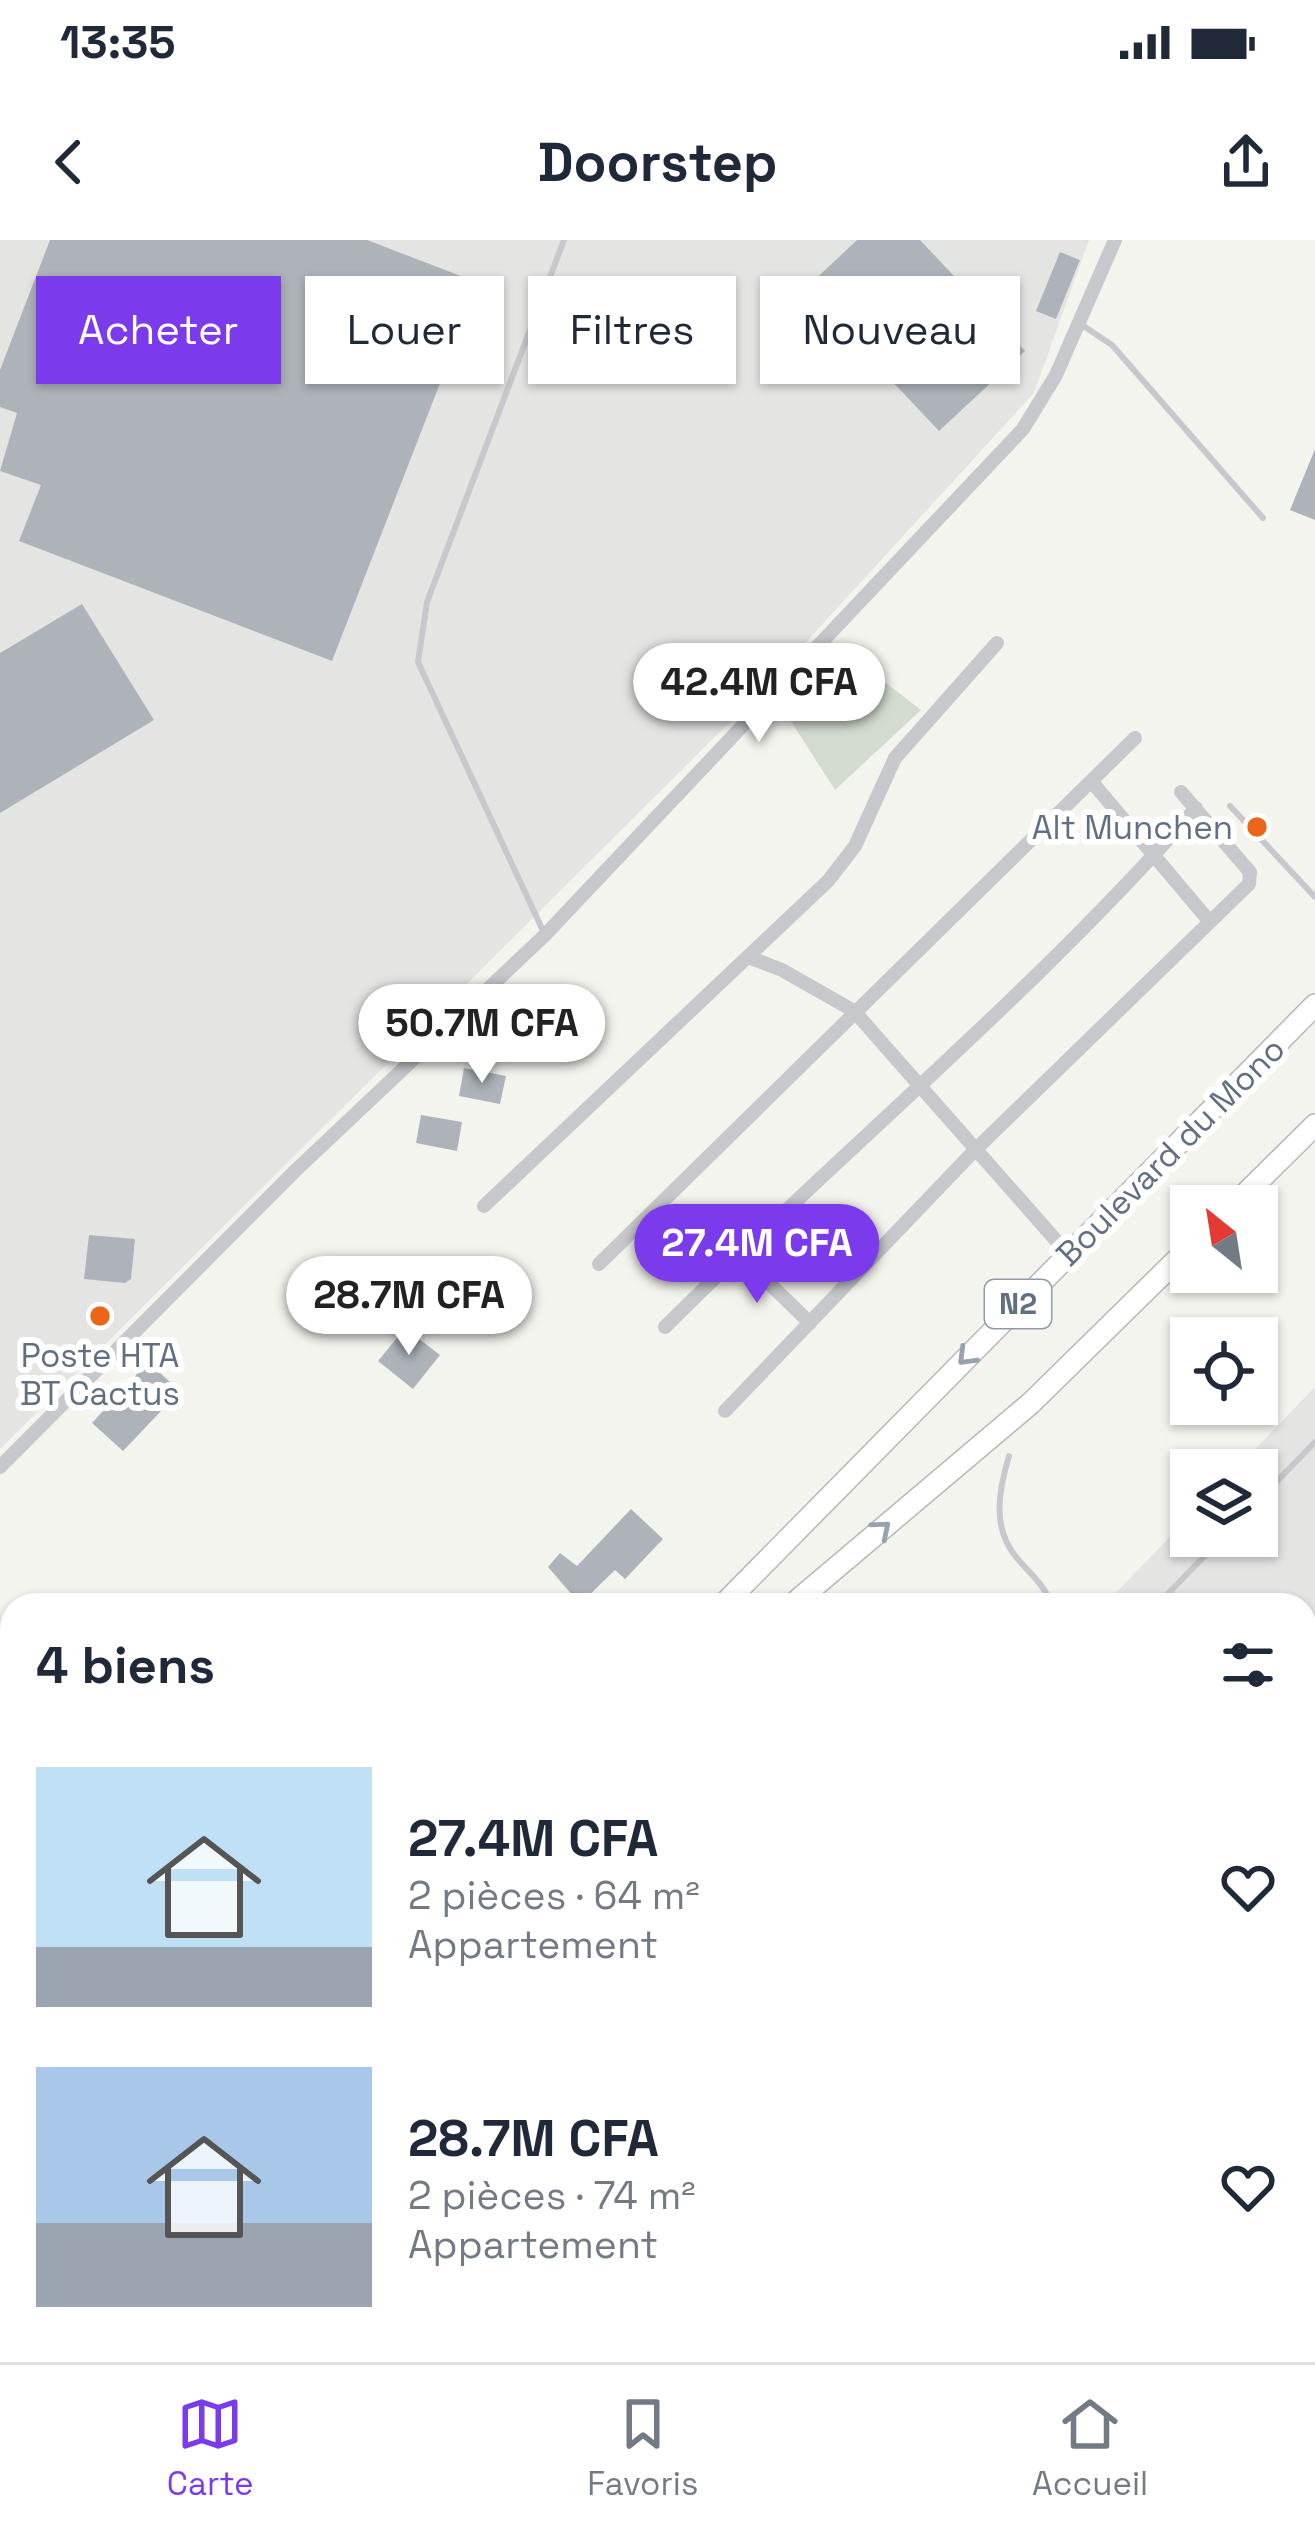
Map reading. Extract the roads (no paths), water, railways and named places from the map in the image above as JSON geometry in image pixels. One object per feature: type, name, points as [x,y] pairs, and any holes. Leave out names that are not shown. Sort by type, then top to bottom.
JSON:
[{"type":"highway","name":"Boulevard du Mono","points":[[735,1593],[1315,1005]]},
{"type":"highway","points":[[1254,1185],[1315,1125]]},
{"type":"highway","name":"N2","points":[[806,1593],[1031,1403],[1170,1267]]},
{"type":"street","points":[[0,1467],[296,1171],[545,935],[1023,428],[1056,375],[1115,240]]},
{"type":"street","points":[[484,1207],[828,881],[855,846],[895,758],[997,643]]},
{"type":"street","points":[[599,1264],[1135,738]]},
{"type":"street","points":[[1092,782],[1210,922]]},
{"type":"street","points":[[725,1411],[975,1150],[1252,878],[1181,792]]},
{"type":"street","points":[[665,1327],[919,1083],[968,1045],[1196,808]]},
{"type":"street","points":[[748,957],[782,970],[854,1011],[1068,1255]]},
{"type":"street","points":[[739,1254],[810,1323]]},
{"type":"lane","points":[[545,935],[418,662],[427,602],[564,240]]},
{"type":"lane","points":[[1078,323],[1112,345],[1263,518]]},
{"type":"lane","points":[[1230,806],[1315,897]]},
{"type":"lane","points":[[1278,1480],[1315,1442]]},
{"type":"lane","points":[[1009,1456],[996,1498],[1010,1546],[1047,1593]]},
{"type":"lane","points":[[1169,1593],[1204,1557]]},
{"type":"place","name":"Alt Munchen","points":[[1257,827]]},
{"type":"place","name":"Poste HTA BT Cactus","points":[[100,1316]]}]
